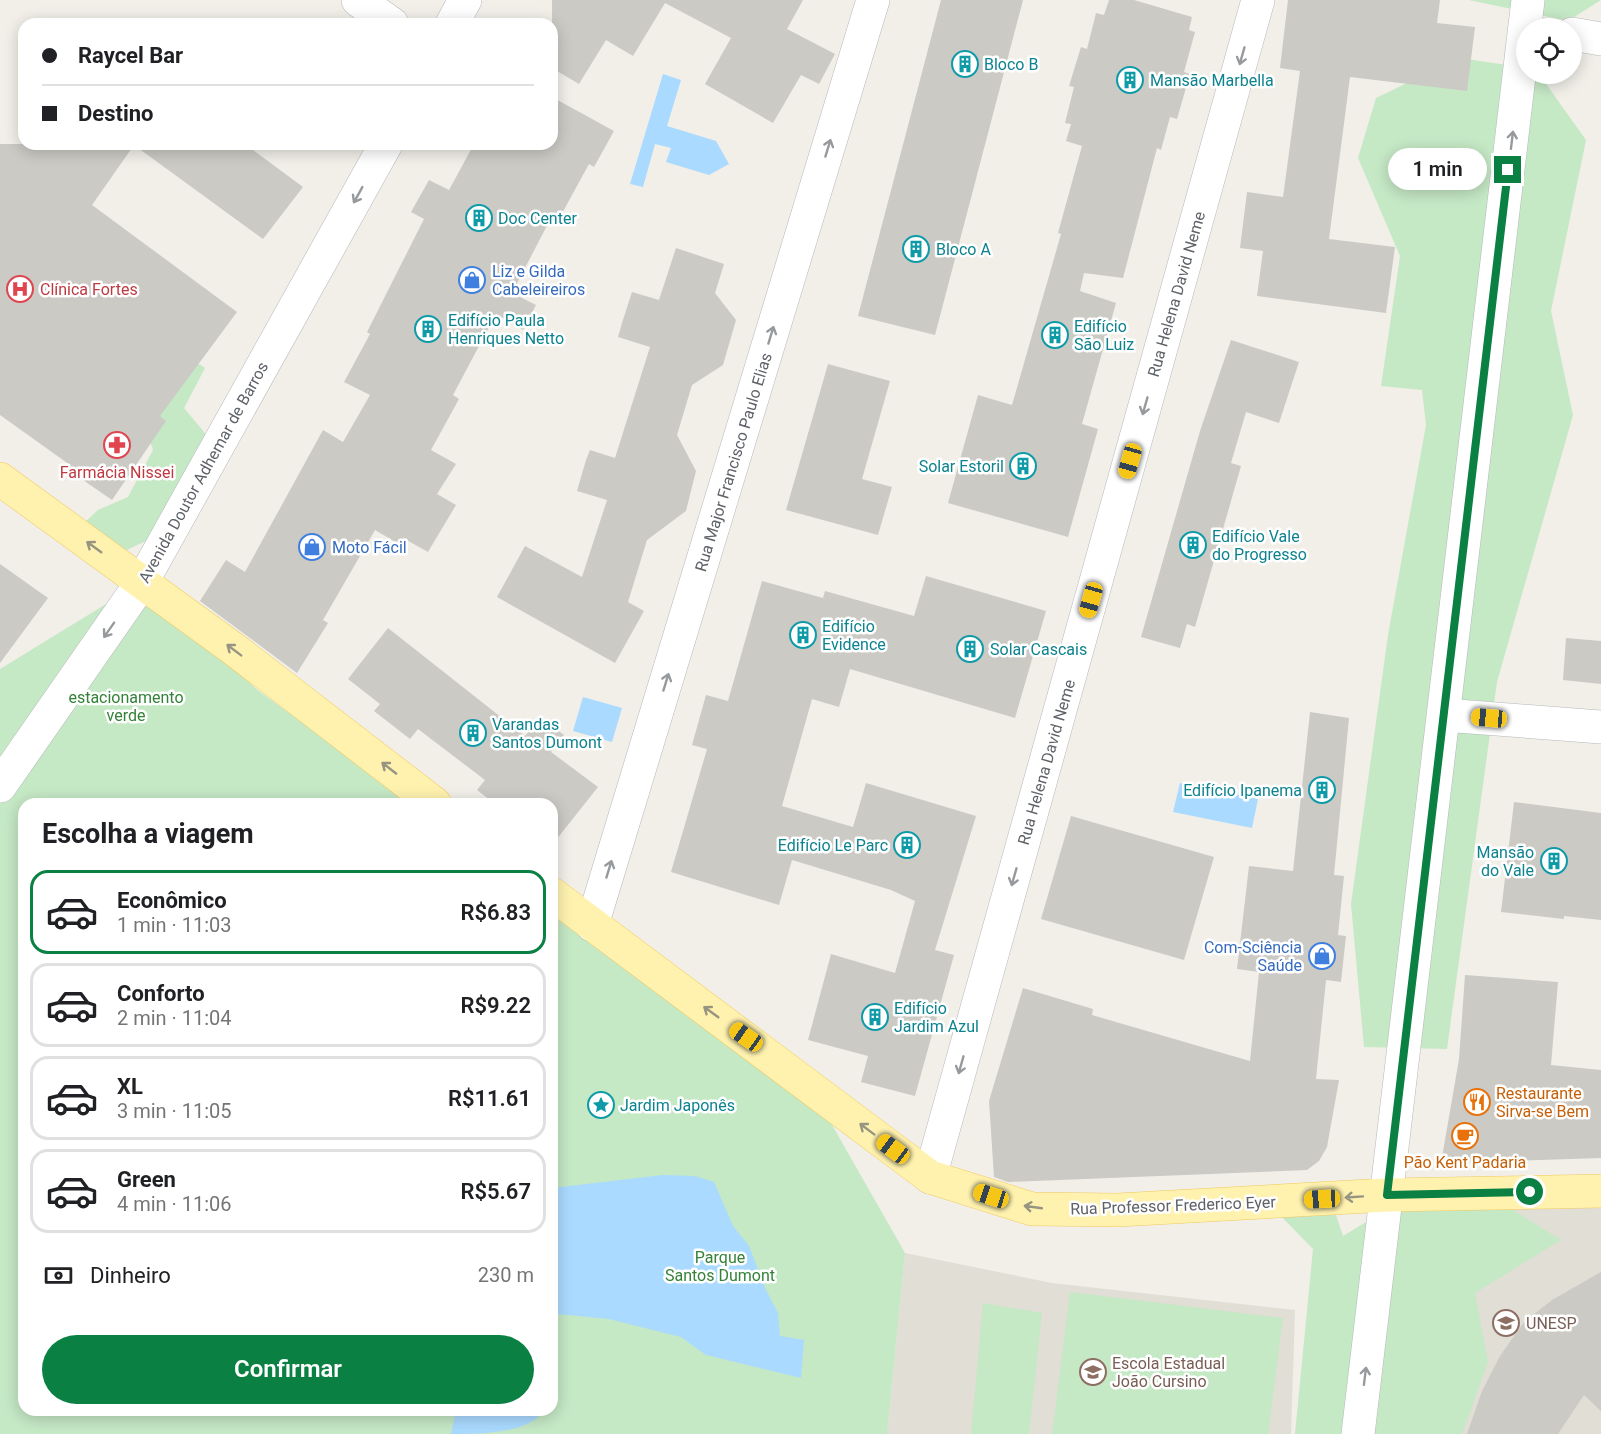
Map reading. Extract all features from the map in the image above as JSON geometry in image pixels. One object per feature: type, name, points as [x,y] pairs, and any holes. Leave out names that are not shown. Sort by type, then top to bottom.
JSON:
[{"type":"main road","points":[[0,479],[142,582],[427,798]]},
{"type":"main road","name":"Rua Professor Frederico Eyer","points":[[558,899],[930,1177],[1032,1209],[1118,1210],[1387,1195],[1601,1191]]},
{"type":"street","points":[[358,0],[384,18]]},
{"type":"street","points":[[455,18],[465,0]]},
{"type":"street","name":"Rua Major Francisco Paulo Elias","points":[[592,925],[873,0]]},
{"type":"street","name":"Rua Helena David Neme","points":[[930,1177],[1258,0]]},
{"type":"street","points":[[1582,36],[1601,39]]},
{"type":"street","points":[[1358,1434],[1520,84]]},
{"type":"street","name":"Avenida Doutor Adhemar de Barros","points":[[0,786],[142,582],[383,150]]},
{"type":"street","points":[[1444,715],[1601,727]]},
{"type":"shaded area","name":"UNESP","points":[[1601,1206],[1601,1434],[1404,1434],[1417,1213]]},
{"type":"shaded area","name":"Escola Estadual João Cursino","points":[[905,1253],[1052,1283],[1295,1310],[1291,1434],[887,1434]]},
{"type":"green space","points":[[1469,0],[1601,0],[1573,18],[1554,18]]},
{"type":"green space","points":[[1459,58],[1516,66],[1516,84],[1546,84],[1586,140],[1551,311],[1573,415],[1497,682],[1447,1049],[1364,1047],[1351,904],[1388,635],[1426,425],[1422,390],[1381,386],[1400,256],[1358,158],[1376,98]]},
{"type":"green space","points":[[180,352],[205,368],[184,408],[209,438],[188,521],[114,556],[79,528],[98,510],[128,497],[153,450],[138,406]]},
{"type":"green space","name":"Parque Santos Dumont","points":[[142,582],[256,689],[406,798],[18,798],[18,1416],[558,1416],[558,908],[815,1095],[905,1253],[887,1434],[0,1434],[0,669]]},
{"type":"green space","points":[[1467,1181],[1561,1240],[1475,1293],[1488,1362],[1462,1434],[1295,1434],[1313,1249],[1274,1209],[1332,1203],[1343,1236],[1426,1186]]},
{"type":"green space","points":[[1070,1292],[1283,1318],[1268,1434],[1052,1434]]},
{"type":"green space","points":[[983,1303],[1042,1313],[1029,1434],[971,1434]]},
{"type":"water","points":[[663,74],[681,80],[667,126],[716,141],[729,164],[709,175],[666,162],[671,148],[655,144],[643,187],[630,184]]},
{"type":"water","points":[[583,697],[622,708],[612,742],[573,731]]},
{"type":"water","points":[[1180,783],[1258,799],[1252,828],[1173,812]]},
{"type":"water","points":[[663,1175],[695,1176],[714,1182],[733,1226],[749,1246],[766,1290],[778,1313],[780,1336],[804,1340],[801,1378],[706,1355],[681,1337],[609,1319],[558,1314],[558,1187]]},
{"type":"water","points":[[455,1416],[538,1416],[528,1424],[502,1431],[451,1434]]},
{"type":"building","points":[[552,0],[803,0],[787,29],[835,54],[819,84],[801,75],[773,123],[705,84],[731,38],[665,3],[633,56],[606,40],[579,84],[558,72],[558,18],[552,18]]},
{"type":"building","points":[[941,0],[1023,0],[935,335],[858,316]]},
{"type":"building","points":[[1109,0],[1134,0],[1192,17],[1189,30],[1195,32],[1184,72],[1190,74],[1177,119],[1170,117],[1161,150],[1157,148],[1123,278],[1084,273],[1080,291],[1116,303],[1082,424],[1098,429],[1068,537],[948,503],[978,395],[1012,405],[1061,234],[1058,233],[1082,146],[1066,141],[1071,124],[1065,123],[1074,87],[1069,86],[1081,47],[1087,49],[1096,13],[1104,15]]},
{"type":"building","points":[[1288,0],[1440,0],[1437,23],[1475,27],[1467,91],[1350,77],[1329,239],[1395,247],[1386,313],[1257,296],[1263,251],[1240,248],[1247,192],[1283,197],[1300,71],[1280,68]]},
{"type":"building","points":[[558,100],[614,131],[594,167],[589,164],[560,217],[553,214],[512,293],[536,305],[523,330],[496,314],[453,395],[459,399],[431,450],[456,464],[437,494],[456,505],[428,552],[403,538],[399,544],[375,530],[323,620],[328,623],[297,673],[200,601],[226,560],[245,572],[323,430],[343,442],[370,395],[344,382],[370,334],[367,332],[424,219],[411,212],[429,180],[449,190],[471,150],[558,150]]},
{"type":"building","points":[[0,144],[18,144],[18,150],[130,150],[92,205],[237,312],[160,416],[166,421],[112,500],[67,469],[70,465],[0,415]]},
{"type":"building","points":[[141,150],[253,150],[303,187],[263,239]]},
{"type":"building","points":[[676,248],[724,264],[715,293],[736,320],[723,365],[692,385],[677,435],[696,471],[686,511],[647,540],[628,602],[644,611],[615,663],[497,597],[525,546],[582,577],[607,500],[577,491],[586,460],[590,450],[615,458],[650,347],[618,337],[632,292],[659,300]]},
{"type":"building","name":"Edifício Vale do Progresso","points":[[1231,340],[1299,362],[1279,423],[1246,412],[1231,463],[1241,466],[1195,627],[1187,624],[1180,648],[1141,637],[1200,431]]},
{"type":"building","points":[[828,364],[890,381],[862,479],[892,487],[878,535],[786,510]]},
{"type":"building","points":[[0,564],[48,598],[0,663]]},
{"type":"building","points":[[926,576],[1046,611],[1015,718],[850,669],[839,707],[812,699],[782,806],[853,827],[866,783],[976,816],[935,950],[954,955],[915,1096],[861,1082],[868,1056],[808,1040],[831,954],[895,973],[915,901],[891,890],[792,860],[779,905],[671,872],[707,749],[692,745],[706,695],[728,701],[762,581],[823,598],[825,591],[914,616]]},
{"type":"building","name":"Varandas Santos Dumont","points":[[388,628],[525,736],[540,717],[564,735],[551,752],[598,787],[558,837],[558,798],[487,798],[477,790],[485,780],[418,729],[410,739],[374,711],[380,704],[348,679]]},
{"type":"building","points":[[1566,638],[1601,641],[1601,684],[1563,680]]},
{"type":"building","points":[[1310,712],[1349,718],[1334,875],[1344,876],[1338,935],[1346,936],[1341,982],[1326,980],[1316,1079],[1339,1080],[1327,1147],[1319,1161],[1307,1170],[1008,1182],[994,1177],[989,1101],[1023,988],[1093,1009],[1092,1015],[1250,1061],[1259,972],[1237,969],[1249,866],[1293,871]]},
{"type":"building","name":"Mansão do Vale","points":[[1514,802],[1601,813],[1601,920],[1564,916],[1564,919],[1501,912]]},
{"type":"building","points":[[1071,816],[1214,857],[1184,960],[1041,919]]},
{"type":"building","points":[[1465,975],[1558,982],[1551,1065],[1601,1070],[1601,1158],[1441,1163],[1459,1059]]},
{"type":"building","points":[[1601,1272],[1601,1411],[1584,1395],[1558,1434],[1467,1434],[1482,1391],[1500,1356],[1524,1322],[1552,1300]]},
{"type":"place","name":"Bloco B","points":[[965,64]]},
{"type":"place","name":"Mansāo Marbella","points":[[1130,80]]},
{"type":"place","name":"Doc Center","points":[[479,218]]},
{"type":"place","name":"Bloco A","points":[[916,249]]},
{"type":"place","name":"Liz e Gilda Cabeleireiros","points":[[472,280]]},
{"type":"place","name":"Clínica Fortes","points":[[20,289]]},
{"type":"place","name":"Edifício Paula Henriques Netto","points":[[428,329]]},
{"type":"place","name":"Edifício São Luiz","points":[[1055,335]]},
{"type":"place","name":"Farmácia Nissei","points":[[117,445]]},
{"type":"place","name":"Solar Estoril","points":[[1023,466]]},
{"type":"place","name":"Edifício Vale do Progresso","points":[[1193,545]]},
{"type":"place","name":"Moto Fácil","points":[[312,547]]},
{"type":"place","name":"Edifício Evidence","points":[[803,635]]},
{"type":"place","name":"Solar Cascais","points":[[970,649]]},
{"type":"place","name":"Varandas Santos Dumont","points":[[473,733]]},
{"type":"place","name":"Edifício Ipanema","points":[[1322,790]]},
{"type":"place","name":"Edifício Le Parc","points":[[907,845]]},
{"type":"place","name":"Mansão do Vale","points":[[1554,861]]},
{"type":"place","name":"Com-Sciência Saúde","points":[[1322,956]]},
{"type":"place","name":"Edifício Jardim Azul","points":[[875,1017]]},
{"type":"place","name":"Restaurante Sirva-se Bem","points":[[1477,1102]]},
{"type":"place","name":"Jardim Japonês","points":[[601,1105]]},
{"type":"place","name":"Pão Kent Padaria","points":[[1465,1136]]},
{"type":"place","name":"UNESP","points":[[1506,1323]]},
{"type":"place","name":"Escola Estadual João Cursino","points":[[1093,1372]]},
{"type":"route","points":[[1508,170],[1387,1195],[1530,1192]]},
{"type":"park label","name":"estacionamento verde","points":[[126,706]]}]
